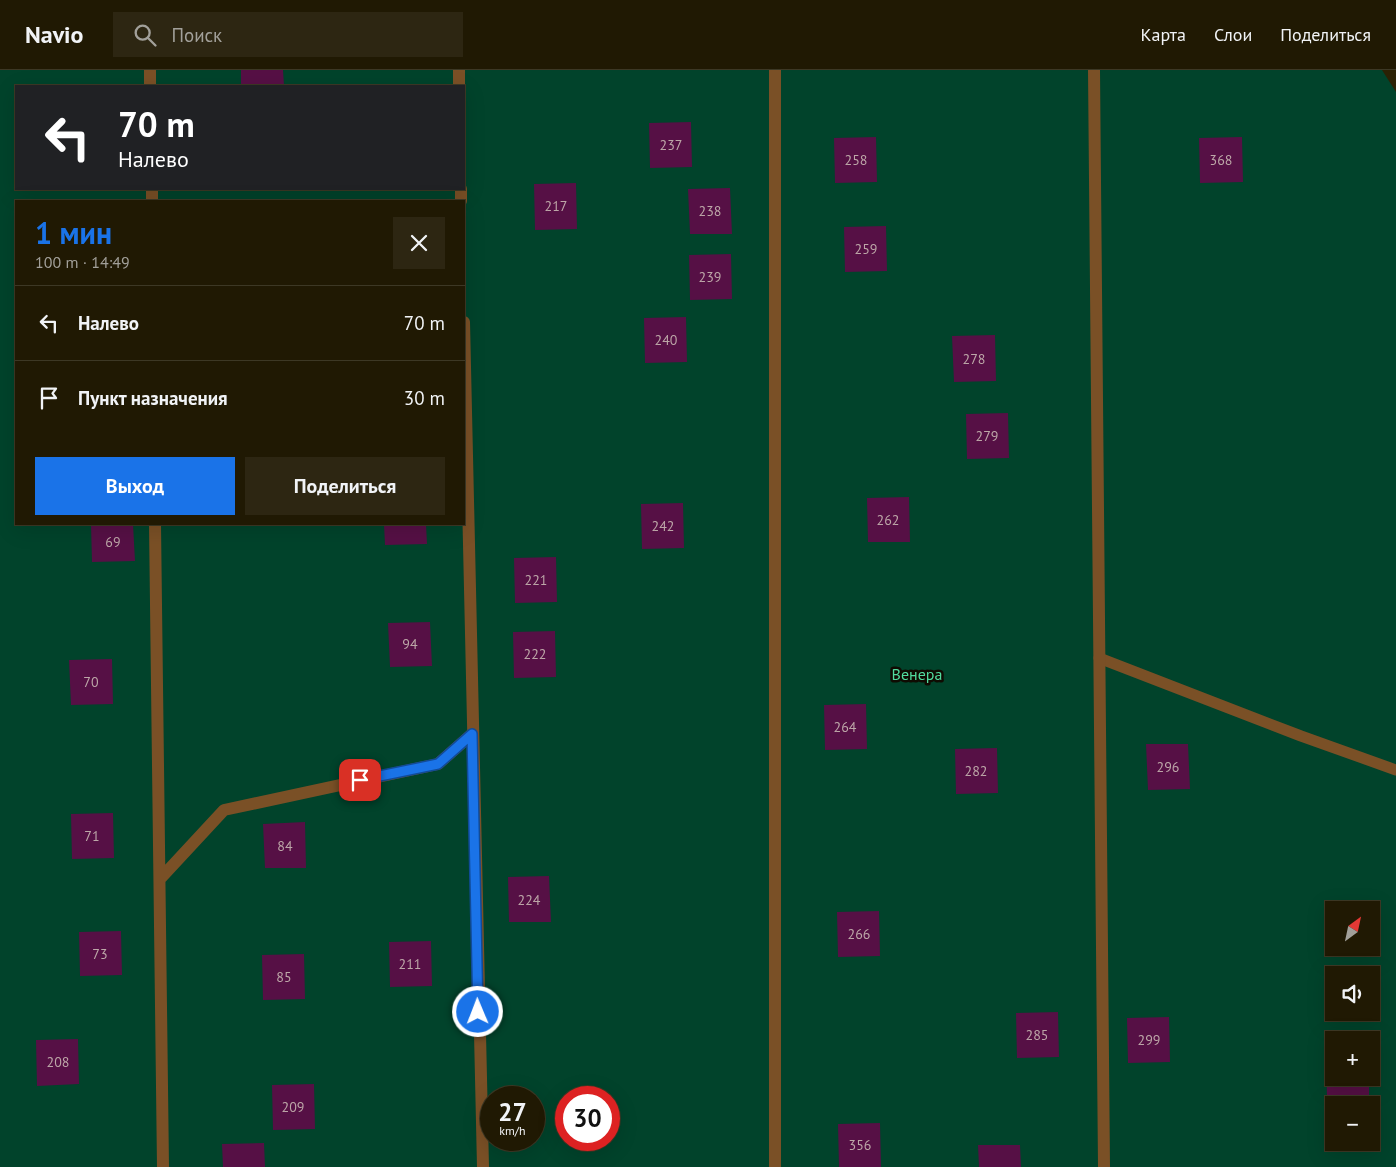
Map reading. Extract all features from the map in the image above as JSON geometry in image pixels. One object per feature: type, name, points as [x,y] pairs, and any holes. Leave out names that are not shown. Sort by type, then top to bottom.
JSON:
[{"type":"street","points":[[150,70],[150,85]]},
{"type":"street","points":[[459,70],[459,85]]},
{"type":"street","points":[[774,70],[775,1167]]},
{"type":"street","points":[[1094,70],[1104,1167]]},
{"type":"street","points":[[465,374],[483,1167]]},
{"type":"street","points":[[156,525],[163,1167]]},
{"type":"street","points":[[160,878],[224,810],[438,764],[472,734]]},
{"type":"lane","points":[[1099,658],[1301,736],[1396,770]]},
{"type":"green space","name":"Венера","points":[[0,70],[1382,70],[1396,92],[1396,1167],[0,1167]]},
{"type":"building","points":[[241,70],[283,70],[284,85],[241,85]]},
{"type":"building","points":[[691,122],[692,167],[650,168],[649,123]]},
{"type":"building","points":[[876,137],[877,182],[835,183],[834,138]]},
{"type":"building","points":[[1242,137],[1243,182],[1200,183],[1199,138]]},
{"type":"building","points":[[576,183],[577,229],[535,230],[534,184]]},
{"type":"building","points":[[730,188],[732,234],[690,234],[688,189]]},
{"type":"building","points":[[886,226],[887,271],[845,272],[844,227]]},
{"type":"building","points":[[731,254],[732,299],[690,300],[689,255]]},
{"type":"building","points":[[686,317],[687,362],[645,363],[644,318]]},
{"type":"building","points":[[995,335],[996,381],[954,382],[952,336]]},
{"type":"building","points":[[1008,413],[1009,458],[967,459],[966,414]]},
{"type":"building","points":[[909,497],[910,542],[868,542],[867,498]]},
{"type":"building","points":[[683,503],[684,548],[642,549],[641,504]]},
{"type":"building","points":[[91,525],[133,525],[135,561],[92,562]]},
{"type":"building","points":[[384,525],[426,525],[427,544],[385,545]]},
{"type":"building","points":[[556,557],[557,602],[515,603],[514,558]]},
{"type":"building","points":[[430,622],[432,666],[390,667],[388,623]]},
{"type":"building","points":[[555,631],[556,677],[514,678],[513,632]]},
{"type":"building","points":[[112,659],[113,704],[71,705],[69,660]]},
{"type":"building","points":[[866,704],[867,749],[825,750],[824,705]]},
{"type":"building","points":[[1146,744],[1188,744],[1190,789],[1148,790]]},
{"type":"building","points":[[997,748],[998,793],[956,794],[955,749]]},
{"type":"building","points":[[113,813],[114,858],[72,859],[71,814]]},
{"type":"building","points":[[305,822],[306,868],[265,868],[263,824]]},
{"type":"building","points":[[549,876],[551,922],[509,922],[508,877]]},
{"type":"building","points":[[879,911],[880,956],[838,957],[837,912]]},
{"type":"building","points":[[121,931],[122,975],[80,976],[79,932]]},
{"type":"building","points":[[431,941],[432,986],[390,987],[389,942]]},
{"type":"building","points":[[304,954],[305,999],[263,1000],[262,955]]},
{"type":"building","points":[[1058,1012],[1059,1057],[1017,1058],[1016,1013]]},
{"type":"building","points":[[1169,1017],[1170,1062],[1128,1063],[1127,1018]]},
{"type":"building","points":[[78,1039],[79,1084],[37,1086],[36,1040]]},
{"type":"building","points":[[314,1084],[315,1129],[273,1130],[272,1085]]},
{"type":"building","points":[[1327,1086],[1369,1086],[1369,1096],[1327,1096]]},
{"type":"building","points":[[880,1123],[881,1167],[839,1167],[838,1124]]},
{"type":"building","points":[[264,1143],[265,1167],[223,1167],[222,1144]]},
{"type":"building","points":[[978,1145],[1020,1145],[1021,1167],[979,1167]]},
{"type":"route","points":[[360,780],[438,764],[472,734],[478,1012]]}]
